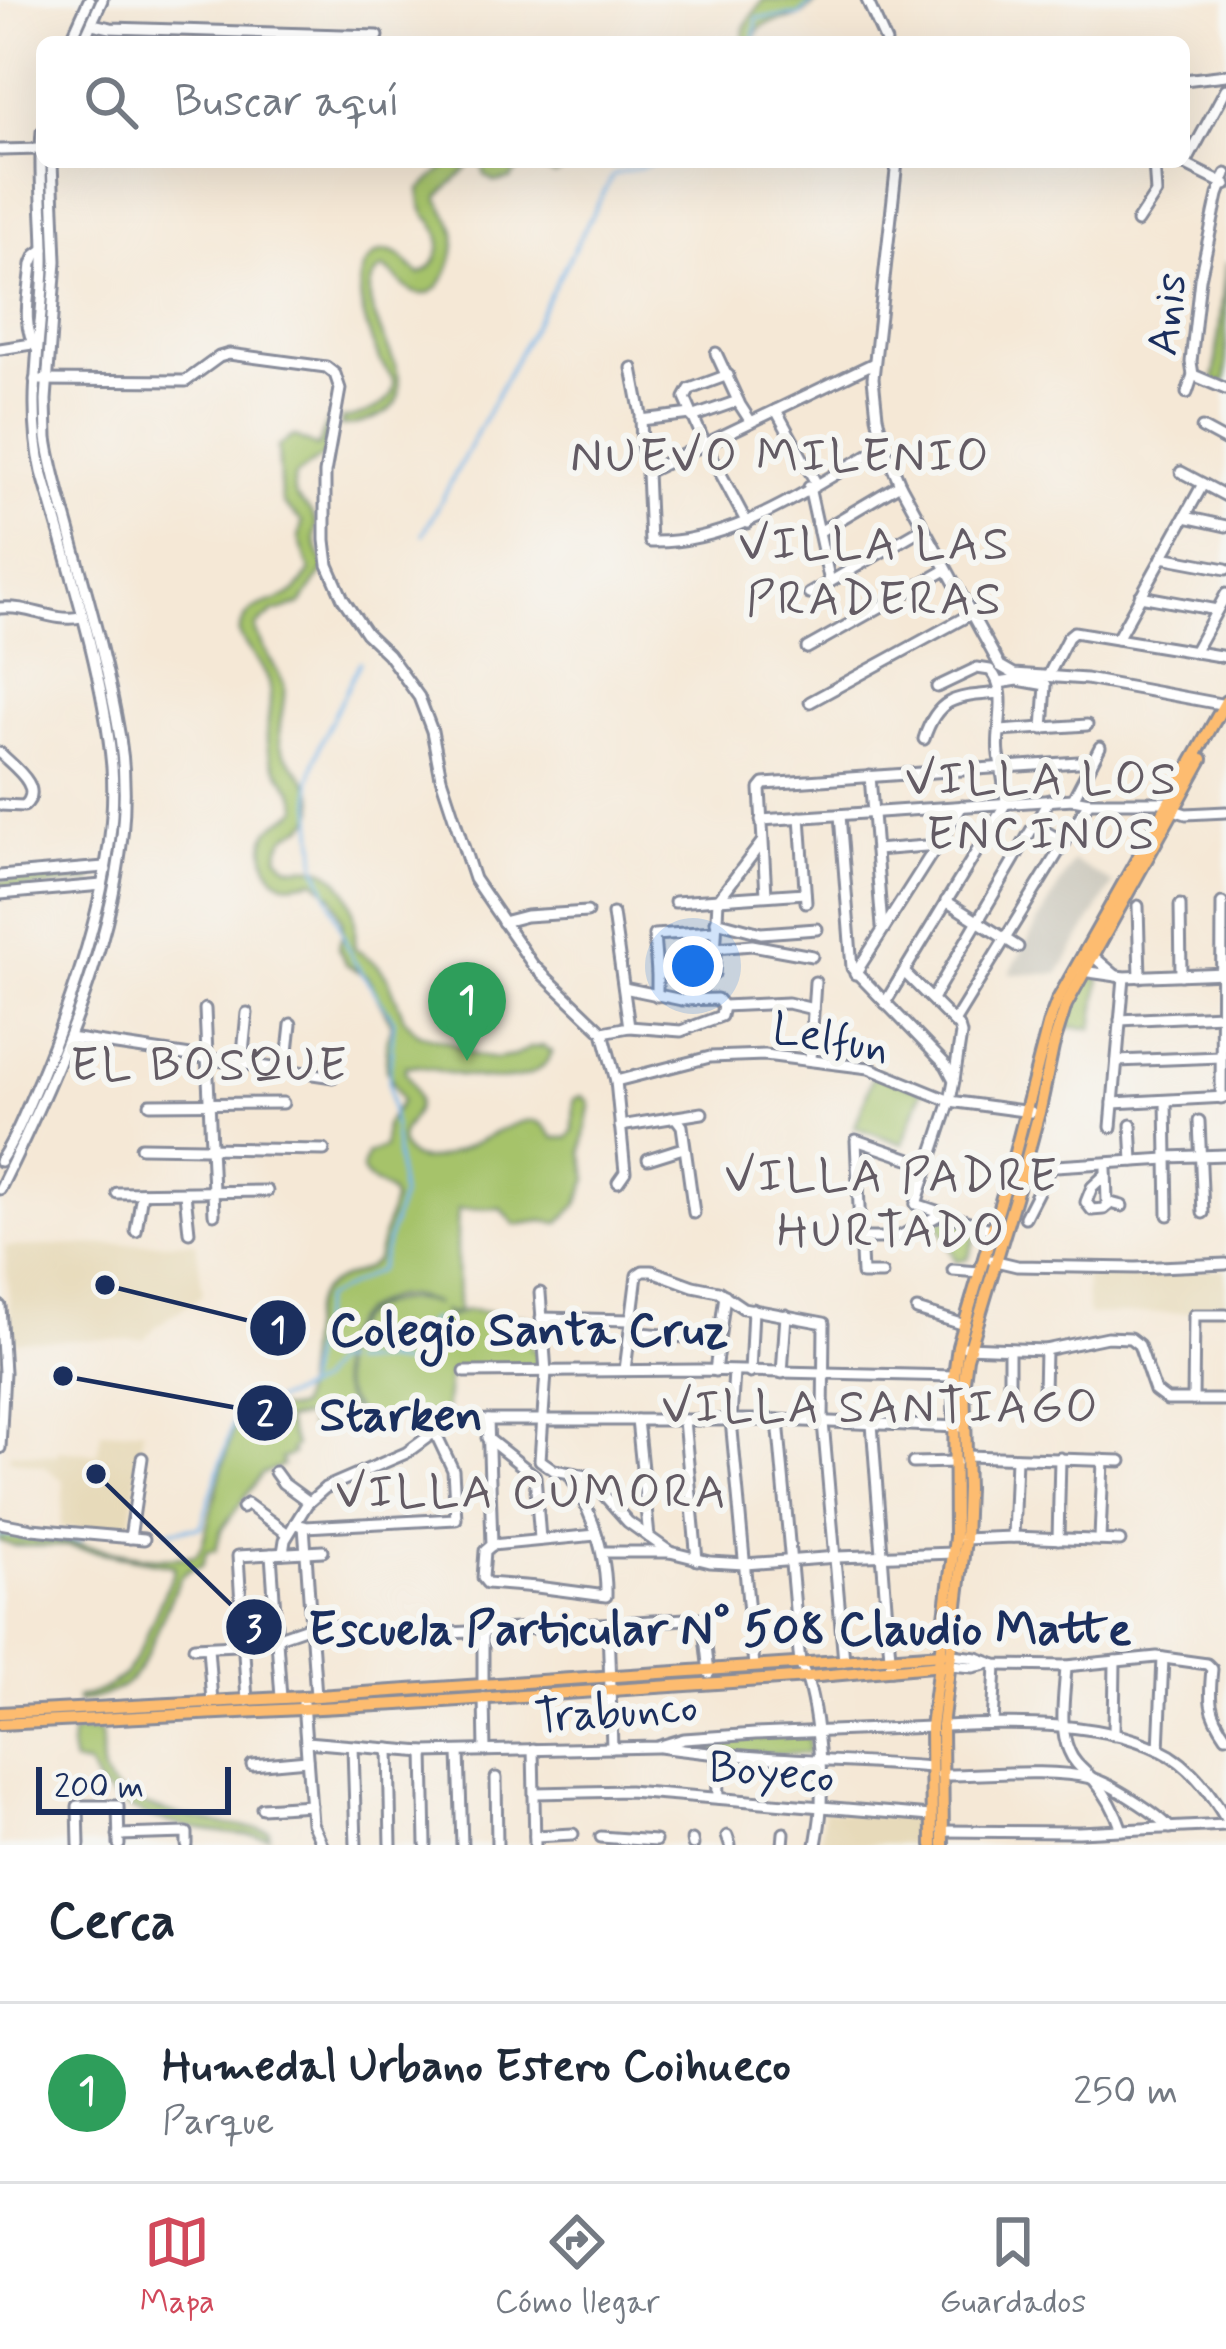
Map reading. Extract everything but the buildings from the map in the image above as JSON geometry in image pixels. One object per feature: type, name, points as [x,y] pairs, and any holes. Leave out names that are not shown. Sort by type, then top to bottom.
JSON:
[{"type":"main road","points":[[1025,1163],[1030,1112],[1049,1022],[1226,703]]},
{"type":"main road","points":[[1172,806],[1226,715]]},
{"type":"main road","points":[[932,1845],[937,1726],[960,1539],[960,1426],[954,1376],[1025,1163],[1050,1061],[1080,970]]},
{"type":"main road","points":[[960,1426],[965,1324],[980,1272],[990,1259],[993,1230],[1050,1061]]},
{"type":"main road","points":[[946,1660],[954,1553],[960,1539]]},
{"type":"main road","points":[[710,1677],[754,1666],[844,1660],[890,1663]]},
{"type":"main road","points":[[0,1724],[710,1677],[808,1677],[890,1663],[946,1660]]},
{"type":"main road","points":[[0,1713],[281,1698],[308,1701]]},
{"type":"main road","points":[[936,1771],[943,1845]]},
{"type":"street","points":[[73,36],[89,0]]},
{"type":"street","points":[[86,36],[102,0]]},
{"type":"street","points":[[867,0],[883,36]]},
{"type":"street","points":[[92,24],[379,36]]},
{"type":"street","points":[[1190,79],[1226,75]]},
{"type":"street","points":[[1190,150],[1226,88]]},
{"type":"street","points":[[0,149],[36,149]]},
{"type":"street","points":[[1190,167],[1224,181]]},
{"type":"street","points":[[42,168],[44,249]]},
{"type":"street","points":[[52,168],[56,261],[51,341],[34,416],[39,461],[81,617],[111,763],[107,885]]},
{"type":"street","points":[[896,168],[874,363],[874,402],[884,446],[900,484],[1005,670],[1226,703]]},
{"type":"street","points":[[1137,222],[1156,193],[1154,168]]},
{"type":"street","name":"Anis","points":[[1187,393],[1193,375],[1200,280],[1224,181]]},
{"type":"street","points":[[44,249],[56,261]]},
{"type":"street","points":[[0,1189],[64,1036],[123,819],[122,748],[99,640],[50,459],[41,380],[28,332],[32,265],[44,249]]},
{"type":"street","points":[[0,349],[47,348],[51,341]]},
{"type":"street","points":[[716,353],[751,422]]},
{"type":"street","points":[[41,380],[186,381],[229,354],[326,367],[335,374],[340,389],[326,473],[328,565],[366,633],[388,654],[418,698],[432,731],[441,778],[474,879],[532,965],[603,1032],[616,1081],[625,1172],[618,1183]]},
{"type":"street","points":[[647,472],[874,363]]},
{"type":"street","points":[[632,368],[647,472],[650,542],[720,533],[746,523],[884,446]]},
{"type":"street","points":[[728,375],[688,391],[685,398],[746,523]]},
{"type":"street","points":[[1193,375],[1225,388]]},
{"type":"street","points":[[641,419],[691,416],[738,401]]},
{"type":"street","points":[[776,410],[813,485],[830,582]]},
{"type":"street","points":[[1202,428],[1226,441]]},
{"type":"street","points":[[1181,472],[1226,496]]},
{"type":"street","points":[[819,532],[900,484]]},
{"type":"street","points":[[1117,639],[1203,484]]},
{"type":"street","points":[[1185,517],[1226,526]]},
{"type":"street","points":[[809,594],[923,528]]},
{"type":"street","points":[[1162,557],[1226,568]]},
{"type":"street","points":[[807,648],[946,570]]},
{"type":"street","points":[[1194,652],[1226,594]]},
{"type":"street","points":[[1140,596],[1217,610]]},
{"type":"street","points":[[0,608],[28,608],[61,620],[81,617]]},
{"type":"street","points":[[810,702],[971,614]]},
{"type":"street","points":[[1048,676],[1072,633],[1226,657]]},
{"type":"street","points":[[885,1003],[1006,803],[998,752],[999,688],[994,673],[985,667],[937,687]]},
{"type":"street","points":[[924,739],[934,712],[945,705],[1018,680],[1046,685],[1043,729]]},
{"type":"street","points":[[1000,731],[1087,725]]},
{"type":"street","points":[[1073,799],[1100,747]]},
{"type":"street","points":[[0,753],[30,784],[33,794],[24,806],[0,805]]},
{"type":"street","points":[[766,895],[760,789],[764,784],[1092,761]]},
{"type":"street","points":[[870,776],[883,930]]},
{"type":"street","points":[[761,820],[1073,799],[1172,806],[1186,814],[1226,812]]},
{"type":"street","points":[[932,999],[1049,800]]},
{"type":"street","points":[[954,1022],[1089,802]]},
{"type":"street","points":[[855,974],[962,806]]},
{"type":"street","points":[[840,814],[850,961],[855,974],[946,1065],[954,1080]]},
{"type":"street","points":[[675,902],[766,895],[806,898],[800,818]]},
{"type":"street","points":[[1034,825],[1065,843]]},
{"type":"street","points":[[657,973],[714,974],[718,899],[763,842]]},
{"type":"street","points":[[876,850],[938,845]]},
{"type":"street","points":[[0,876],[104,867]]},
{"type":"street","points":[[0,894],[107,885]]},
{"type":"street","points":[[946,901],[1018,947]]},
{"type":"street","points":[[1113,1103],[1224,1098],[1222,903]]},
{"type":"street","points":[[1180,905],[1181,975]]},
{"type":"street","points":[[1138,906],[1140,977]]},
{"type":"street","points":[[502,922],[587,912]]},
{"type":"street","points":[[613,914],[628,1027]]},
{"type":"street","points":[[657,996],[654,935],[716,926],[760,933],[817,929]]},
{"type":"street","points":[[715,948],[765,946],[812,956]]},
{"type":"street","points":[[1089,955],[1120,976]]},
{"type":"street","points":[[1080,970],[1140,977],[1224,973]]},
{"type":"street","points":[[904,972],[961,1034],[950,1101],[916,1204],[925,1223]]},
{"type":"street","points":[[1111,1127],[1120,976]]},
{"type":"street","points":[[810,1059],[815,982]]},
{"type":"street","points":[[624,988],[682,1000],[717,999],[723,1006]]},
{"type":"street","points":[[723,1006],[788,1003],[813,1009]]},
{"type":"street","points":[[603,1032],[628,1027],[681,1031],[721,1016],[723,1006]]},
{"type":"street","points":[[206,1009],[214,1214]]},
{"type":"street","points":[[242,1063],[247,1012]]},
{"type":"street","points":[[1120,1021],[1221,1015]]},
{"type":"street","points":[[286,1070],[292,1024]]},
{"type":"street","points":[[64,1036],[333,1077]]},
{"type":"street","points":[[0,1161],[64,1036]]},
{"type":"street","name":"Lelfun","points":[[616,1081],[710,1057],[765,1054],[869,1068],[950,1101],[1030,1112]]},
{"type":"street","points":[[1117,1061],[1221,1057]]},
{"type":"street","points":[[1166,1101],[1168,1215]]},
{"type":"street","points":[[150,1104],[283,1103]]},
{"type":"street","points":[[620,1126],[702,1113]]},
{"type":"street","points":[[676,1118],[682,1126],[694,1213]]},
{"type":"street","points":[[1199,1121],[1203,1213]]},
{"type":"street","points":[[1130,1125],[1133,1162]]},
{"type":"street","points":[[882,1274],[862,1274],[856,1140],[928,1165]]},
{"type":"street","points":[[141,1147],[324,1150]]},
{"type":"street","points":[[648,1159],[683,1148]]},
{"type":"street","points":[[1025,1163],[1106,1168],[1226,1154]]},
{"type":"street","points":[[1025,1217],[1051,1166]]},
{"type":"street","points":[[1106,1168],[1107,1200],[1117,1204],[1092,1210],[1085,1199],[1106,1168]]},
{"type":"street","points":[[117,1193],[267,1192]]},
{"type":"street","points":[[136,1231],[142,1193]]},
{"type":"street","points":[[185,1193],[188,1232]]},
{"type":"street","points":[[916,1204],[993,1230]]},
{"type":"street","points":[[862,1238],[897,1238],[940,1214]]},
{"type":"street","points":[[990,1259],[1017,1266],[1226,1264]]},
{"type":"street","points":[[953,1270],[980,1272]]},
{"type":"street","points":[[626,1370],[634,1290],[643,1271],[710,1288],[735,1304],[824,1323],[823,1422],[844,1660]]},
{"type":"street","points":[[540,1293],[546,1372],[540,1460],[554,1470],[590,1478],[619,1512],[670,1552]]},
{"type":"street","points":[[715,1371],[725,1295]]},
{"type":"street","points":[[0,1306],[0,1448]]},
{"type":"street","points":[[750,1372],[753,1309]]},
{"type":"street","points":[[917,1310],[965,1324]]},
{"type":"street","points":[[782,1373],[786,1315]]},
{"type":"street","points":[[1193,1400],[1194,1315],[1226,1316]]},
{"type":"street","points":[[541,1318],[632,1320]]},
{"type":"street","points":[[630,1333],[718,1340]]},
{"type":"street","points":[[964,1347],[1045,1350],[1107,1337],[1130,1338],[1139,1345],[1157,1394],[1167,1400],[1226,1400]]},
{"type":"street","points":[[1009,1349],[1009,1392]]},
{"type":"street","points":[[1044,1393],[1045,1350]]},
{"type":"street","points":[[465,1372],[954,1376]]},
{"type":"street","points":[[734,1372],[731,1420],[754,1666]]},
{"type":"street","points":[[488,1420],[492,1545]]},
{"type":"street","points":[[637,1420],[649,1537]]},
{"type":"street","points":[[684,1420],[697,1560]]},
{"type":"street","points":[[281,1698],[277,1553],[283,1542],[309,1502],[325,1488],[406,1453],[447,1423],[778,1420],[960,1426]]},
{"type":"street","points":[[778,1420],[800,1664],[808,1677],[818,1759],[821,1807],[816,1845]]},
{"type":"street","points":[[872,1424],[890,1663]]},
{"type":"street","points":[[242,1508],[247,1504],[296,1528],[457,1519],[453,1470],[435,1432]]},
{"type":"street","points":[[487,1438],[535,1476],[540,1539]]},
{"type":"street","points":[[130,1538],[142,1458]]},
{"type":"street","points":[[1013,1537],[1016,1458]]},
{"type":"street","points":[[1058,1539],[1060,1459]]},
{"type":"street","points":[[1100,1540],[1102,1460]]},
{"type":"street","points":[[913,1463],[1121,1460]]},
{"type":"street","points":[[275,1472],[309,1502]]},
{"type":"street","points":[[569,1473],[582,1496],[603,1552],[606,1596],[489,1584],[483,1578],[486,1550],[492,1545],[596,1535]]},
{"type":"street","points":[[0,1522],[144,1539]]},
{"type":"street","points":[[296,1528],[305,1552],[311,1626],[306,1742],[310,1805],[313,1830],[322,1845]]},
{"type":"street","points":[[960,1539],[1120,1541]]},
{"type":"street","points":[[247,1701],[238,1556],[323,1551]]},
{"type":"street","points":[[603,1552],[670,1552],[697,1560],[745,1564],[954,1553]]},
{"type":"street","points":[[434,1634],[704,1618],[710,1677]]},
{"type":"street","points":[[194,1647],[243,1647],[328,1620]]},
{"type":"street","points":[[608,1626],[612,1748]]},
{"type":"street","points":[[483,1633],[485,1751]]},
{"type":"street","points":[[208,1647],[212,1702]]},
{"type":"street","points":[[946,1660],[974,1667],[1162,1658],[1207,1664],[1213,1670],[1213,1718],[1226,1736]]},
{"type":"street","points":[[1159,1750],[1162,1658]]},
{"type":"street","points":[[1114,1661],[1114,1735]]},
{"type":"street","points":[[992,1664],[993,1724]]},
{"type":"street","points":[[1066,1666],[1064,1727],[1071,1756],[1092,1778],[1122,1830]]},
{"type":"street","name":"Trabunco","points":[[306,1742],[459,1752],[657,1747],[684,1739],[815,1730],[993,1724],[1064,1727],[1114,1735],[1159,1750],[1189,1770],[1226,1822]]},
{"type":"street","points":[[353,1746],[356,1845]]},
{"type":"street","points":[[657,1747],[717,1756],[1092,1778],[1150,1810],[1170,1828]]},
{"type":"street","points":[[389,1748],[391,1845]]},
{"type":"street","points":[[533,1749],[535,1840],[573,1834]]},
{"type":"street","points":[[424,1752],[426,1845]]},
{"type":"street","points":[[459,1752],[462,1845]]},
{"type":"street","points":[[717,1756],[718,1798]]},
{"type":"street","points":[[252,1765],[308,1760]]},
{"type":"street","points":[[496,1778],[497,1845]]},
{"type":"street","name":"Boyeco","points":[[535,1793],[629,1791],[931,1816]]},
{"type":"street","points":[[262,1808],[310,1805]]},
{"type":"street","points":[[79,1845],[78,1806],[118,1806],[118,1840],[187,1833],[188,1845]]},
{"type":"street","points":[[942,1831],[1122,1830],[1226,1822]]},
{"type":"street","points":[[602,1838],[655,1840]]},
{"type":"shaded area","points":[[1073,861],[1113,884],[1058,974],[1009,974]]},
{"type":"shaded area","points":[[196,1242],[203,1295],[144,1339],[12,1341],[5,1247]]},
{"type":"shaded area","points":[[1226,1269],[1226,1311],[1088,1315],[1085,1272]]},
{"type":"shaded area","points":[[143,1429],[129,1534],[61,1527],[64,1481],[45,1467],[9,1459],[10,1452],[97,1454],[101,1432]]},
{"type":"shaded area","points":[[824,1810],[921,1819],[922,1845],[820,1845]]},
{"type":"green space","points":[[763,0],[819,0],[798,16],[764,25],[756,36],[744,36],[745,26]]},
{"type":"green space","points":[[444,168],[467,168],[438,199],[455,233],[452,260],[443,280],[430,292],[416,293],[383,268],[371,283],[371,302],[400,387],[395,404],[377,417],[341,426],[342,419],[381,406],[392,394],[391,377],[366,323],[360,281],[372,257],[384,252],[398,255],[419,274],[431,266],[440,239],[422,207],[420,190]]},
{"type":"green space","points":[[483,168],[520,168],[510,179],[495,182],[485,176]]},
{"type":"green space","points":[[539,168],[564,168],[554,175]]},
{"type":"green space","points":[[1226,262],[1226,379],[1214,383]]},
{"type":"green space","points":[[331,419],[324,455],[295,476],[293,485],[296,497],[316,523],[316,543],[325,568],[300,605],[274,612],[256,626],[284,684],[282,749],[310,787],[315,805],[310,821],[289,834],[278,855],[287,865],[322,869],[341,883],[354,914],[354,948],[388,978],[404,1018],[418,1034],[495,1059],[543,1046],[552,1052],[543,1066],[511,1079],[406,1066],[418,1103],[402,1134],[403,1147],[413,1157],[428,1160],[533,1121],[554,1138],[568,1138],[573,1131],[574,1099],[582,1096],[590,1107],[582,1152],[588,1179],[578,1204],[559,1223],[515,1225],[501,1208],[458,1209],[458,1312],[442,1311],[450,1317],[467,1310],[528,1317],[538,1366],[453,1370],[445,1413],[362,1419],[342,1386],[339,1364],[351,1328],[378,1306],[396,1301],[436,1305],[408,1296],[373,1305],[347,1329],[340,1344],[338,1377],[352,1411],[350,1423],[309,1427],[309,1416],[285,1420],[295,1446],[293,1454],[281,1459],[283,1465],[262,1474],[221,1530],[216,1550],[207,1551],[202,1565],[180,1578],[137,1672],[109,1693],[78,1702],[77,1698],[116,1682],[132,1665],[174,1566],[67,1546],[14,1546],[0,1541],[0,1533],[145,1557],[196,1555],[236,1417],[255,1407],[298,1407],[314,1303],[326,1287],[377,1259],[393,1201],[362,1168],[367,1154],[384,1147],[385,1126],[402,1101],[386,1069],[392,1025],[367,976],[346,964],[338,948],[342,920],[333,897],[315,880],[292,884],[279,880],[266,861],[268,832],[299,808],[268,750],[269,682],[239,633],[247,615],[294,592],[310,571],[299,538],[302,522],[281,497],[278,446],[294,436],[317,447]]},
{"type":"green space","points":[[93,873],[91,882],[0,890],[0,881]]},
{"type":"green space","points":[[1089,977],[1100,977],[1093,1028],[1062,1027],[1072,1004]]},
{"type":"green space","points":[[874,1073],[922,1090],[903,1144],[855,1127]]},
{"type":"green space","points":[[944,1219],[978,1229],[968,1259],[956,1261],[937,1222]]},
{"type":"green space","points":[[601,1681],[602,1687],[307,1707],[307,1700]]},
{"type":"green space","points":[[99,1731],[104,1776],[131,1799],[205,1821],[269,1831],[269,1837],[182,1826],[119,1802],[101,1788],[88,1766],[74,1763],[72,1735]]},
{"type":"green space","points":[[804,1733],[809,1737],[806,1754],[683,1747],[683,1743]]},
{"type":"waterway","points":[[755,36],[757,18],[799,15],[815,0]]},
{"type":"waterway","points":[[423,535],[613,175],[638,168]]},
{"type":"waterway","points":[[166,1531],[201,1527],[235,1416],[303,1390],[323,1299],[379,1270],[401,1197],[389,1080],[394,1020],[352,958],[317,867],[310,779],[320,744],[360,662]]},
{"type":"waterway","points":[[384,1361],[433,1319]]},
{"type":"waterway","points":[[303,1390],[317,1383],[332,1362],[342,1362]]},
{"type":"waterway","points":[[349,1363],[402,1364]]},
{"type":"waterway","points":[[0,1535],[81,1540]]},
{"type":"place","name":"Humedal Urbano Estero Coihueco","points":[[467,1061]]},
{"type":"place","name":"Colegio Santa Cruz","points":[[105,1285]]},
{"type":"place","name":"Starken","points":[[63,1376]]},
{"type":"place","name":"Escuela Particular N° 508 Claudio Matte","points":[[96,1474]]},
{"type":"district","name":"NUEVO MILENIO","points":[[781,454]]},
{"type":"district","name":"VILLA LAS PRADERAS","points":[[875,570]]},
{"type":"district","name":"VILLA LOS ENCINOS","points":[[1042,804]]},
{"type":"district","name":"EL BOSQUE","points":[[210,1063]]},
{"type":"district","name":"VILLA PADRE HURTADO","points":[[892,1202]]},
{"type":"district","name":"VILLA SANTIAGO","points":[[881,1405]]},
{"type":"district","name":"VILLA CUMORA","points":[[532,1490]]}]
